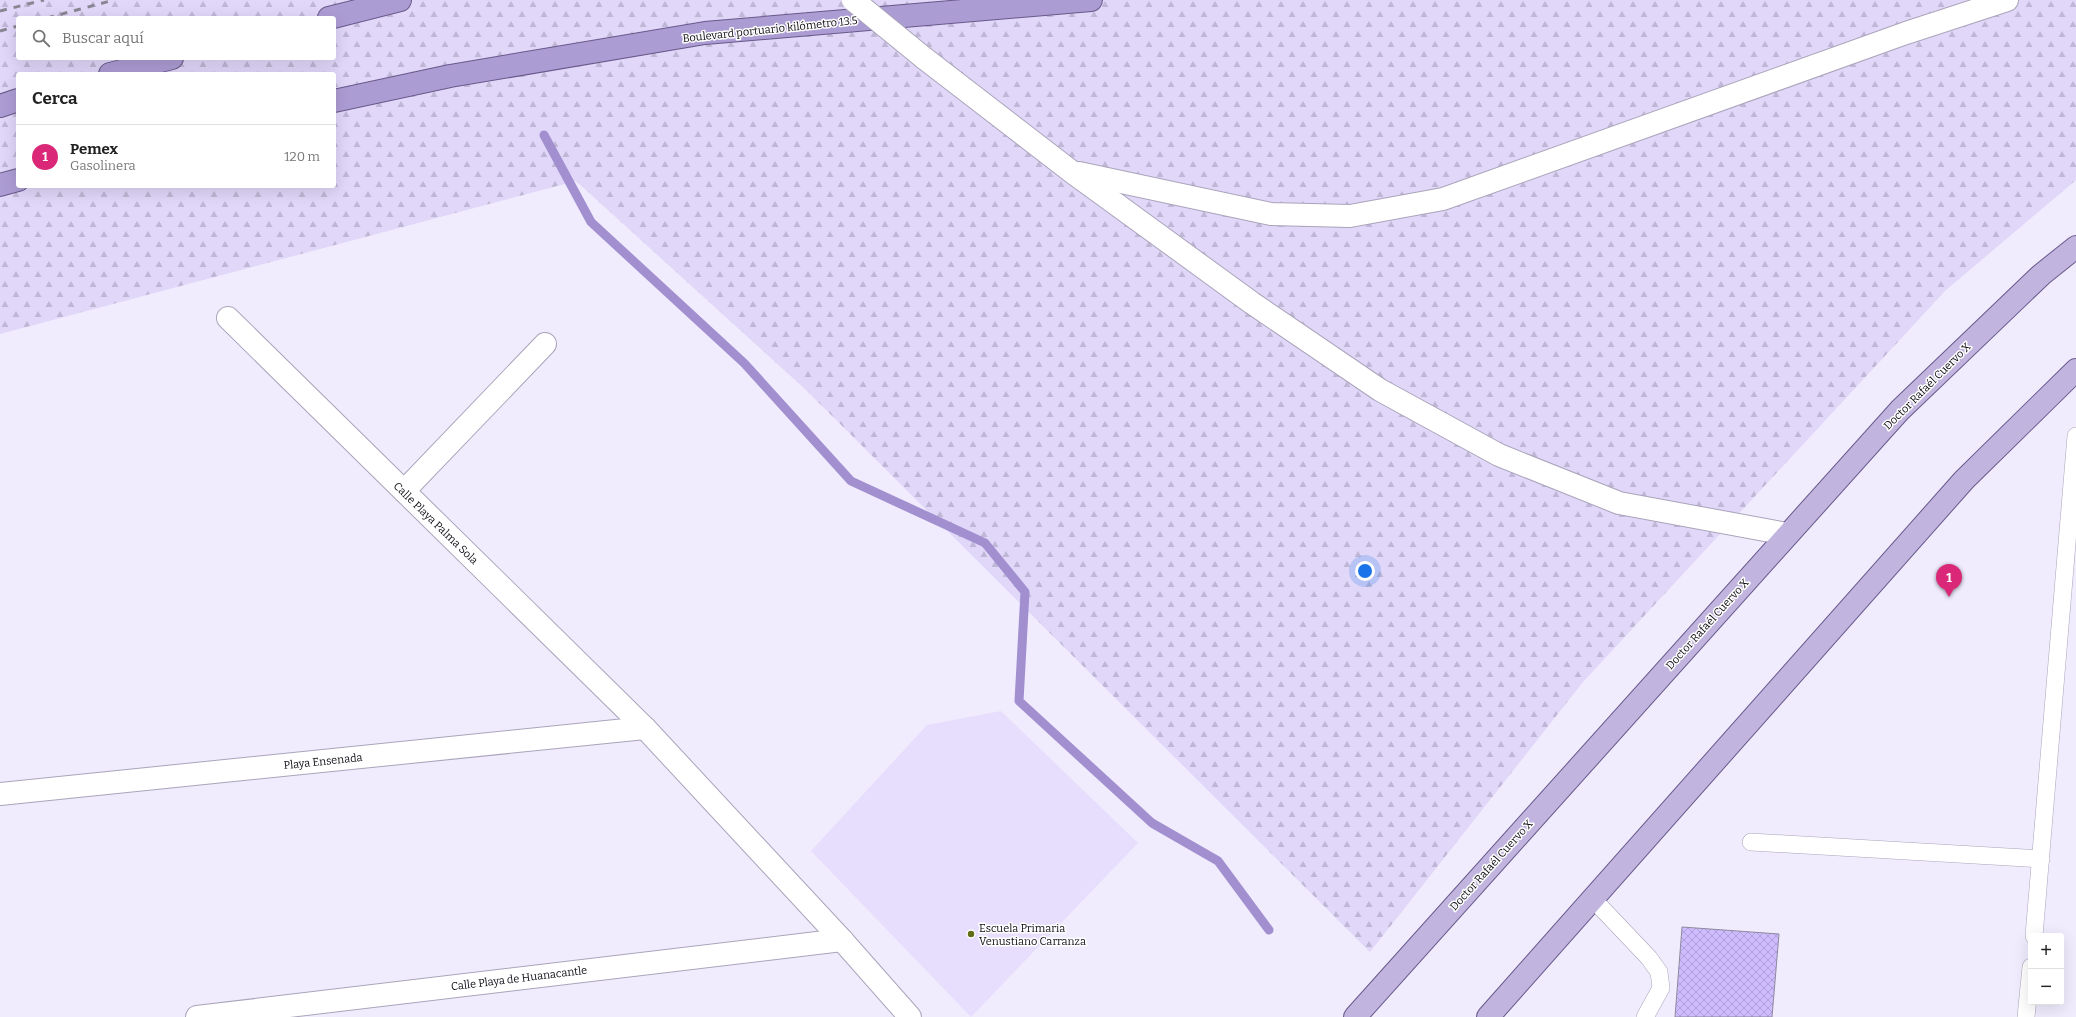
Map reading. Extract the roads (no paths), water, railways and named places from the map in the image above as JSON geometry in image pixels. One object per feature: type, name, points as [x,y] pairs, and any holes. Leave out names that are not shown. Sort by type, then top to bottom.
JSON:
[{"type":"highway","points":[[336,16],[400,0]]},
{"type":"highway","name":"Boulevard portuario kilómetro 13.5","points":[[336,101],[450,76],[705,33],[1091,0]]},
{"type":"highway","points":[[118,72],[164,60]]},
{"type":"highway","points":[[0,95],[16,92]]},
{"type":"highway","points":[[0,106],[16,101]]},
{"type":"highway","points":[[0,185],[16,181]]},
{"type":"main road","name":"Doctor Rafaél Cuervo X","points":[[1355,1017],[1787,534],[1900,410],[2041,274],[2076,247]]},
{"type":"main road","points":[[1488,1017],[1964,480],[2076,370]]},
{"type":"street","points":[[853,0],[924,58],[1072,172],[1252,304],[1380,390],[1499,455],[1620,503],[1787,534]]},
{"type":"street","points":[[1072,172],[1271,214],[1350,216],[1443,199],[1906,32],[2007,0]]},
{"type":"street","name":"Calle Playa Palma Sola","points":[[228,318],[645,728],[842,940],[910,1017]]},
{"type":"street","points":[[404,491],[545,344]]},
{"type":"street","name":"Playa Ensenada","points":[[0,794],[645,728]]},
{"type":"street","name":"Calle Playa de Huanacantle","points":[[197,1017],[842,940]]},
{"type":"lane","points":[[2034,933],[2076,436]]},
{"type":"lane","points":[[1751,842],[2041,859]]},
{"type":"lane","points":[[1592,898],[1649,958],[1659,972],[1661,988],[1645,1017]]},
{"type":"lane","points":[[2026,1017],[2031,969]]},
{"type":"waterway","points":[[544,135],[591,222],[744,363],[851,481],[985,543],[1025,592],[1019,701],[1152,823],[1218,861],[1269,930]]},
{"type":"railway","points":[[0,11],[44,0]]},
{"type":"railway","points":[[54,16],[114,0]]},
{"type":"railway","points":[[0,31],[16,27]]},
{"type":"place","name":"Pemex","points":[[1949,597]]},
{"type":"place","name":"Escuela Primaria Venustiano Carranza","points":[[971,934]]}]
